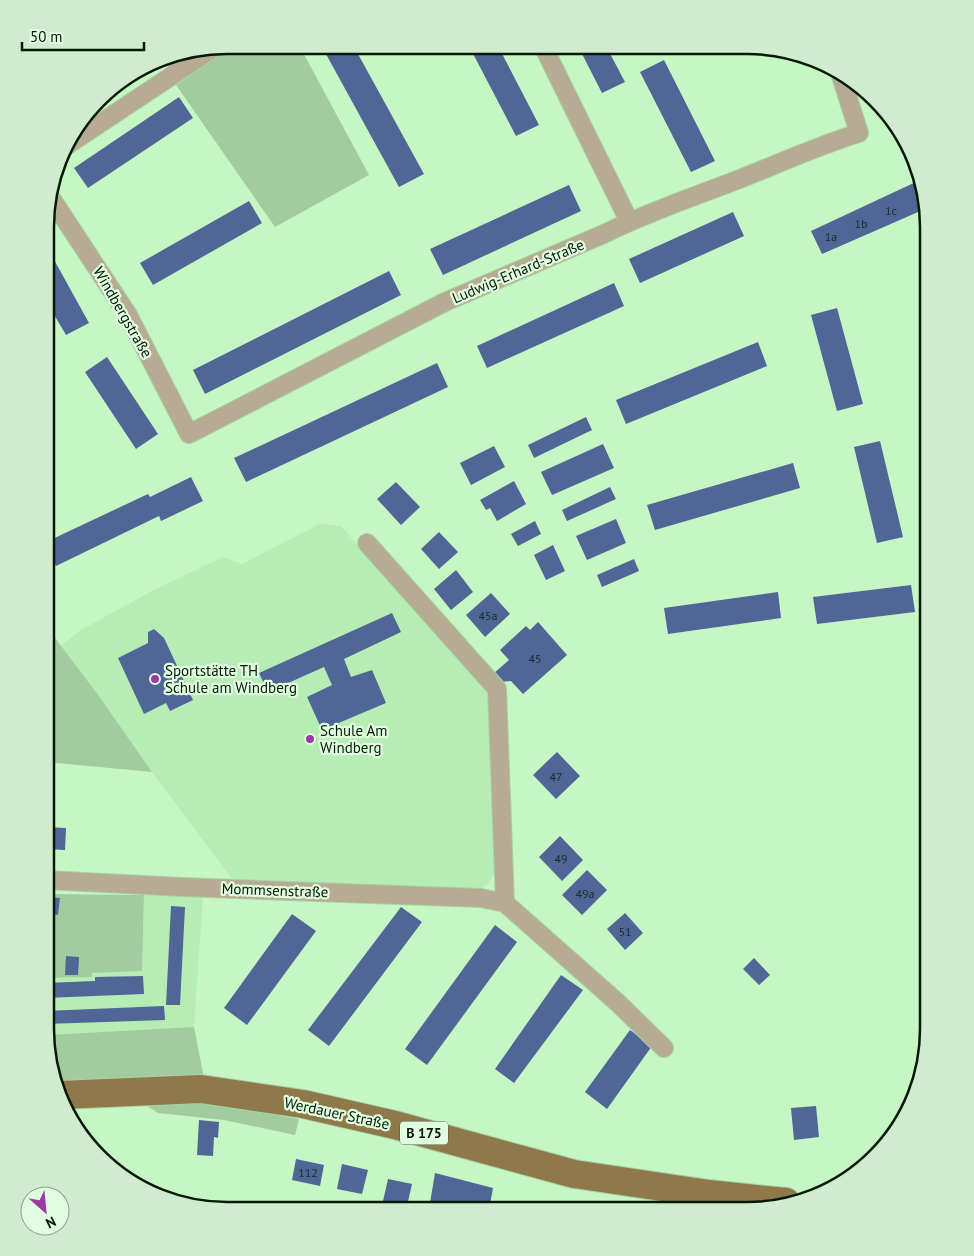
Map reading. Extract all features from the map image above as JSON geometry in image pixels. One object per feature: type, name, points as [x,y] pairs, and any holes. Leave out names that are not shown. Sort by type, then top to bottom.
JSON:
[{"type":"main road","name":"Werdauer Straße","points":[[67,1095],[201,1089],[303,1104],[386,1123],[574,1174],[708,1194],[770,1200]]},
{"type":"street","points":[[547,54],[629,221]]},
{"type":"street","points":[[79,137],[202,56]]},
{"type":"street","name":"Ludwig-Erhard-Straße","points":[[189,434],[445,302],[606,233],[629,221],[738,180],[827,143],[859,133],[843,84]]},
{"type":"street","name":"Windbergstraße","points":[[55,204],[128,315],[189,434]]},
{"type":"street","points":[[367,543],[497,689],[505,903]]},
{"type":"street","name":"Mommsenstraße","points":[[54,880],[481,898],[505,903],[618,1003],[664,1048]]},
{"type":"shaded area","points":[[222,54],[304,54],[369,175],[275,227],[176,85]]},
{"type":"shaded area","name":"Schule Am Windberg","points":[[320,524],[341,526],[487,692],[495,873],[488,884],[479,890],[232,879],[61,646],[81,630],[154,590],[223,557],[242,564]]},
{"type":"shaded area","points":[[54,637],[99,696],[152,772],[54,763]]},
{"type":"shaded area","points":[[54,894],[144,895],[142,971],[92,973],[92,977],[54,978]]},
{"type":"shaded area","points":[[144,895],[203,896],[194,1027],[54,1035],[54,978],[91,977],[92,973],[142,971]]},
{"type":"shaded area","points":[[194,1027],[204,1078],[142,1077],[62,1082],[57,1063],[54,1035]]},
{"type":"shaded area","points":[[147,1101],[225,1104],[299,1119],[295,1135],[224,1120],[158,1113],[149,1107]]},
{"type":"building","points":[[326,54],[358,54],[424,174],[399,187]]},
{"type":"building","points":[[473,54],[502,54],[539,125],[516,136]]},
{"type":"building","points":[[582,54],[610,54],[625,82],[602,93]]},
{"type":"building","points":[[664,60],[715,161],[691,172],[640,72]]},
{"type":"building","points":[[179,97],[193,118],[88,188],[74,168]]},
{"type":"building","points":[[914,183],[919,211],[822,254],[811,231]]},
{"type":"building","points":[[569,185],[581,211],[443,275],[430,249]]},
{"type":"building","points":[[249,201],[262,223],[153,285],[140,263]]},
{"type":"building","points":[[733,212],[744,236],[640,283],[629,259]]},
{"type":"building","points":[[54,260],[89,323],[66,335],[54,315]]},
{"type":"building","points":[[389,271],[401,295],[205,394],[193,370]]},
{"type":"building","points":[[614,283],[624,306],[487,368],[477,346]]},
{"type":"building","points":[[837,308],[863,404],[837,411],[811,315]]},
{"type":"building","points":[[758,342],[767,366],[626,424],[616,400]]},
{"type":"building","points":[[107,357],[158,434],[136,449],[85,372]]},
{"type":"building","points":[[437,363],[448,387],[246,482],[234,458]]},
{"type":"building","points":[[586,417],[592,430],[534,458],[528,445]]},
{"type":"building","points":[[880,441],[903,537],[877,543],[854,447]]},
{"type":"building","points":[[603,444],[614,468],[552,495],[541,472]]},
{"type":"building","points":[[494,446],[505,467],[471,485],[460,463]]},
{"type":"building","points":[[793,463],[800,488],[655,530],[647,505]]},
{"type":"building","points":[[191,477],[203,501],[161,521],[159,516],[56,566],[54,562],[54,538],[148,494],[150,497]]},
{"type":"building","points":[[514,481],[526,504],[497,521],[490,508],[486,510],[480,500]]},
{"type":"building","points":[[396,482],[420,507],[401,525],[377,499]]},
{"type":"building","points":[[610,487],[616,499],[567,521],[562,510]]},
{"type":"building","points":[[616,519],[626,543],[587,560],[576,536]]},
{"type":"building","points":[[535,521],[541,534],[518,546],[511,534]]},
{"type":"building","points":[[439,532],[458,552],[439,569],[421,549]]},
{"type":"building","points":[[553,545],[565,571],[546,580],[534,555]]},
{"type":"building","points":[[634,559],[639,571],[602,587],[597,575]]},
{"type":"building","points":[[456,570],[473,592],[451,610],[434,589]]},
{"type":"building","points":[[911,585],[915,612],[817,624],[813,597]]},
{"type":"building","points":[[778,592],[781,618],[668,634],[664,608]]},
{"type":"building","points":[[491,593],[510,614],[485,637],[466,615]]},
{"type":"building","name":"Schule Am Windberg","points":[[392,613],[401,632],[344,659],[351,677],[372,670],[386,703],[322,730],[307,697],[332,685],[324,667],[268,692],[259,673]]},
{"type":"building","points":[[538,622],[567,655],[523,694],[511,681],[500,682],[493,674],[509,660],[500,650],[526,626],[530,630]]},
{"type":"building","name":"Sportstätte TH Schule am Windberg","points":[[154,629],[164,638],[193,700],[170,711],[166,703],[144,714],[118,658],[148,643],[148,632]]},
{"type":"building","points":[[557,752],[580,776],[556,799],[533,775]]},
{"type":"building","points":[[54,827],[66,828],[65,850],[54,849]]},
{"type":"building","points":[[560,836],[583,860],[562,881],[539,857]]},
{"type":"building","points":[[587,870],[607,890],[582,915],[562,895]]},
{"type":"building","points":[[54,898],[60,898],[58,915],[54,914]]},
{"type":"building","points":[[171,906],[185,907],[180,1005],[166,1005]]},
{"type":"building","points":[[401,907],[422,922],[329,1046],[308,1030]]},
{"type":"building","points":[[625,913],[643,933],[625,950],[607,929]]},
{"type":"building","points":[[292,914],[316,931],[247,1025],[224,1008]]},
{"type":"building","points":[[495,925],[517,942],[427,1065],[405,1049]]},
{"type":"building","points":[[66,956],[79,957],[78,975],[65,975]]},
{"type":"building","points":[[754,958],[770,975],[759,985],[743,969]]},
{"type":"building","points":[[561,975],[583,990],[514,1083],[495,1069]]},
{"type":"building","points":[[143,976],[144,994],[54,998],[54,983],[95,981],[95,977]]},
{"type":"building","points":[[164,1006],[165,1020],[54,1024],[54,1011]]},
{"type":"building","points":[[630,1030],[652,1046],[607,1109],[585,1092]]},
{"type":"building","points":[[816,1106],[819,1137],[794,1140],[791,1108]]},
{"type":"building","points":[[199,1120],[219,1122],[218,1138],[214,1137],[213,1156],[197,1155]]},
{"type":"building","points":[[296,1159],[324,1165],[320,1186],[292,1180]]},
{"type":"building","points":[[342,1164],[368,1170],[362,1194],[337,1189]]},
{"type":"building","points":[[435,1173],[493,1188],[490,1202],[430,1202]]},
{"type":"building","points":[[388,1179],[412,1184],[408,1202],[383,1201]]},
{"type":"place","name":"Sportstätte TH Schule am Windberg","points":[[155,679]]},
{"type":"place","name":"Schule Am Windberg","points":[[310,739]]}]
